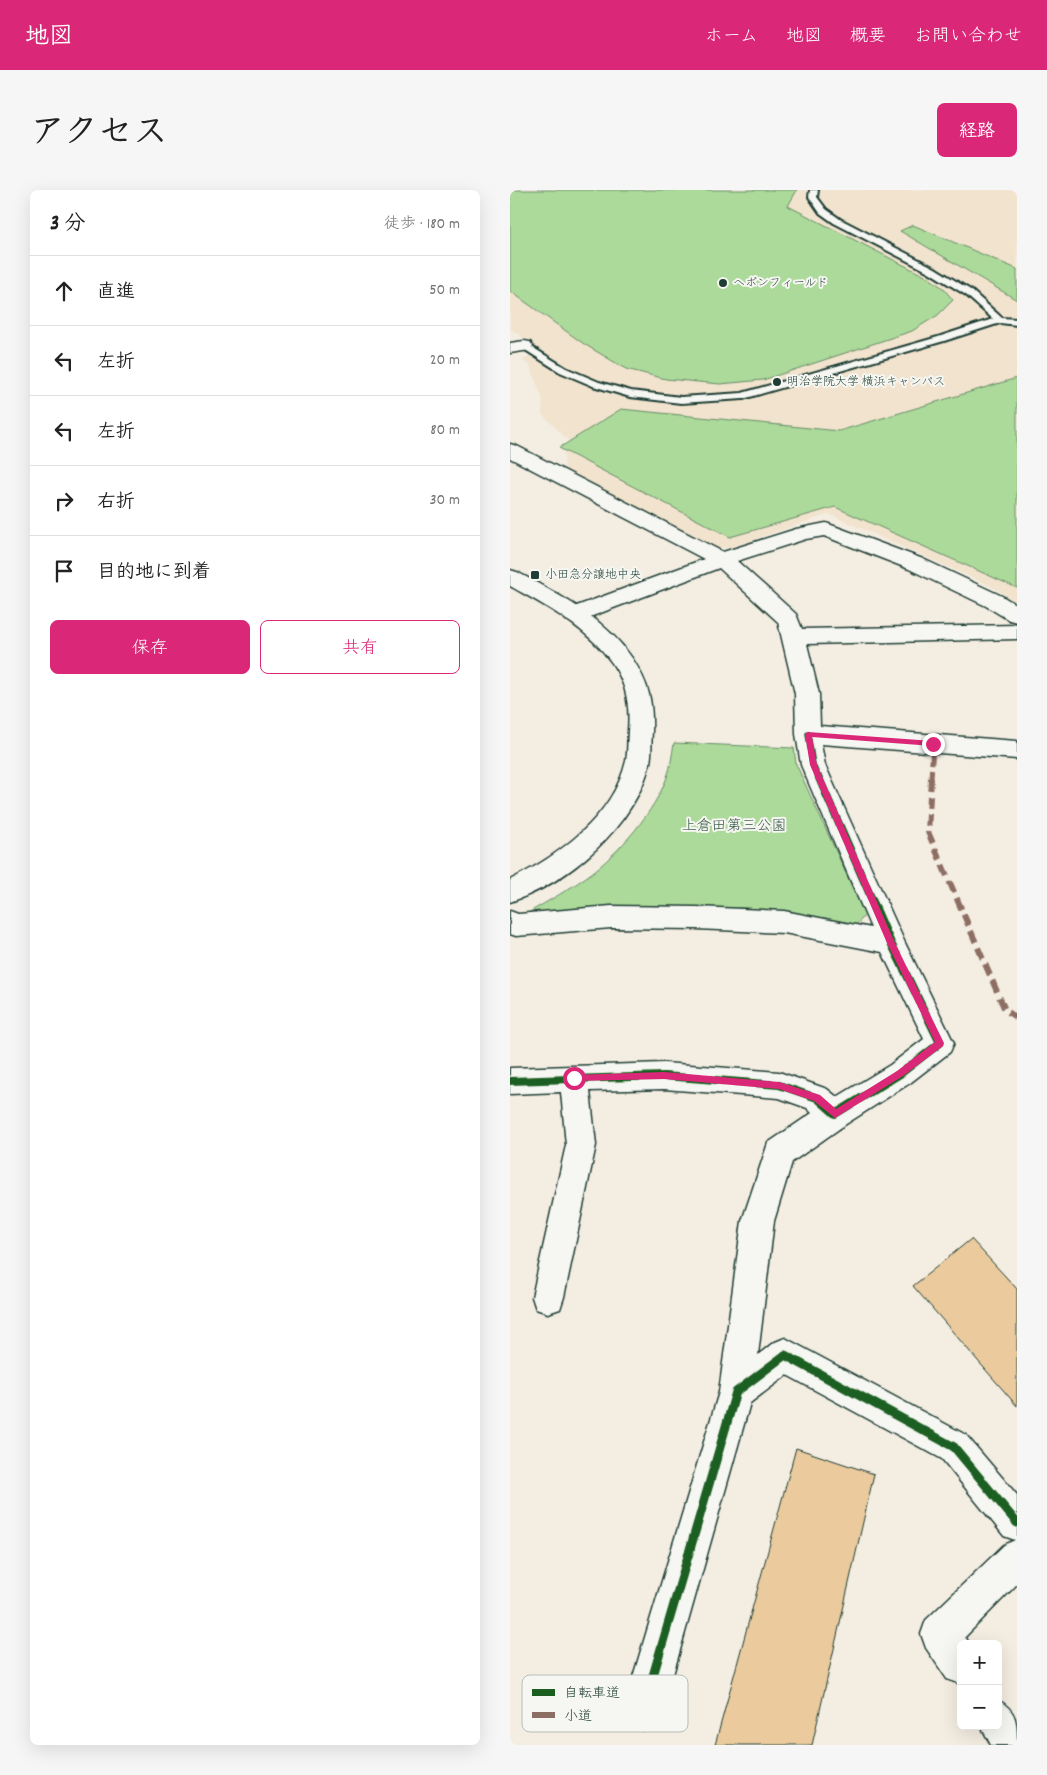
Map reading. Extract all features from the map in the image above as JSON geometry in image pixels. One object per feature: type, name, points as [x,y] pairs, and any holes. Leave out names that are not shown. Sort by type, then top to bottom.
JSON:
[{"type":"street","points":[[510,450],[723,560],[788,619],[807,694],[808,734],[813,765],[891,943],[940,1043],[900,1074],[835,1114],[779,1153],[758,1221],[736,1392],[653,1675]]},
{"type":"street","points":[[574,615],[723,560],[803,533],[826,529],[916,564],[994,601],[1017,615]]},
{"type":"street","points":[[510,576],[574,615],[606,641],[630,672],[641,707],[637,767],[627,793],[588,840],[564,861],[510,892]]},
{"type":"street","points":[[794,637],[1017,632]]},
{"type":"street","points":[[808,734],[1017,750]]},
{"type":"street","points":[[510,922],[516,925],[611,917],[784,922],[891,943]]},
{"type":"street","points":[[510,1081],[664,1076],[779,1086],[817,1098],[835,1114]]},
{"type":"street","points":[[548,1297],[581,1145],[574,1078]]},
{"type":"street","points":[[736,1392],[785,1355],[954,1447],[1017,1523]]},
{"type":"street","points":[[957,1659],[940,1634],[1017,1558]]},
{"type":"street","points":[[1002,1726],[1015,1745]]},
{"type":"lane","points":[[814,190],[813,197],[823,211],[837,221],[969,293],[999,320]]},
{"type":"lane","points":[[517,347],[596,384],[630,394],[681,400],[743,396],[999,320],[1017,322]]},
{"type":"shaded area","name":"明治学院大学 横浜キャンパス","points":[[510,190],[1017,190],[1017,603],[991,586],[829,514],[729,548],[716,548],[565,471],[564,448],[573,445],[542,414],[543,400],[530,365],[522,361],[539,350],[510,328]]},
{"type":"green space","name":"ヘボンフィールド","points":[[510,190],[797,190],[788,206],[929,278],[943,288],[953,300],[938,315],[912,331],[763,380],[720,384],[666,379],[626,369],[584,344],[510,291]]},
{"type":"green space","points":[[913,225],[1017,269],[1017,300],[900,231]]},
{"type":"green space","points":[[1017,378],[1017,588],[835,507],[730,537],[559,448],[621,409],[839,431]]},
{"type":"green space","name":"上倉田第三公園","points":[[674,743],[794,748],[796,764],[865,915],[854,928],[749,908],[609,909],[528,913],[589,875],[624,843],[645,817],[661,790],[670,769]]},
{"type":"building","points":[[971,1239],[1017,1289],[1017,1406],[913,1286]]},
{"type":"building","points":[[796,1448],[874,1474],[812,1745],[715,1745]]},
{"type":"marked path","points":[[933,744],[928,832],[1005,1010],[1017,1018]]},
{"type":"cycle path","points":[[510,1081],[664,1076],[779,1085],[817,1098],[835,1114],[900,1074],[940,1043],[891,943],[813,765],[808,734]]},
{"type":"cycle path","points":[[653,1675],[736,1392],[785,1355],[954,1447],[1017,1523]]},
{"type":"place","name":"ヘボンフィールド","points":[[723,283]]},
{"type":"place","name":"明治学院大学 横浜キャンパス","points":[[777,382]]},
{"type":"place","name":"小田急分譲地中央","points":[[535,575]]},
{"type":"route","points":[[574,1078],[664,1076],[779,1086],[817,1098],[835,1114],[900,1074],[940,1043],[891,943],[813,765],[808,734],[933,744]]}]
